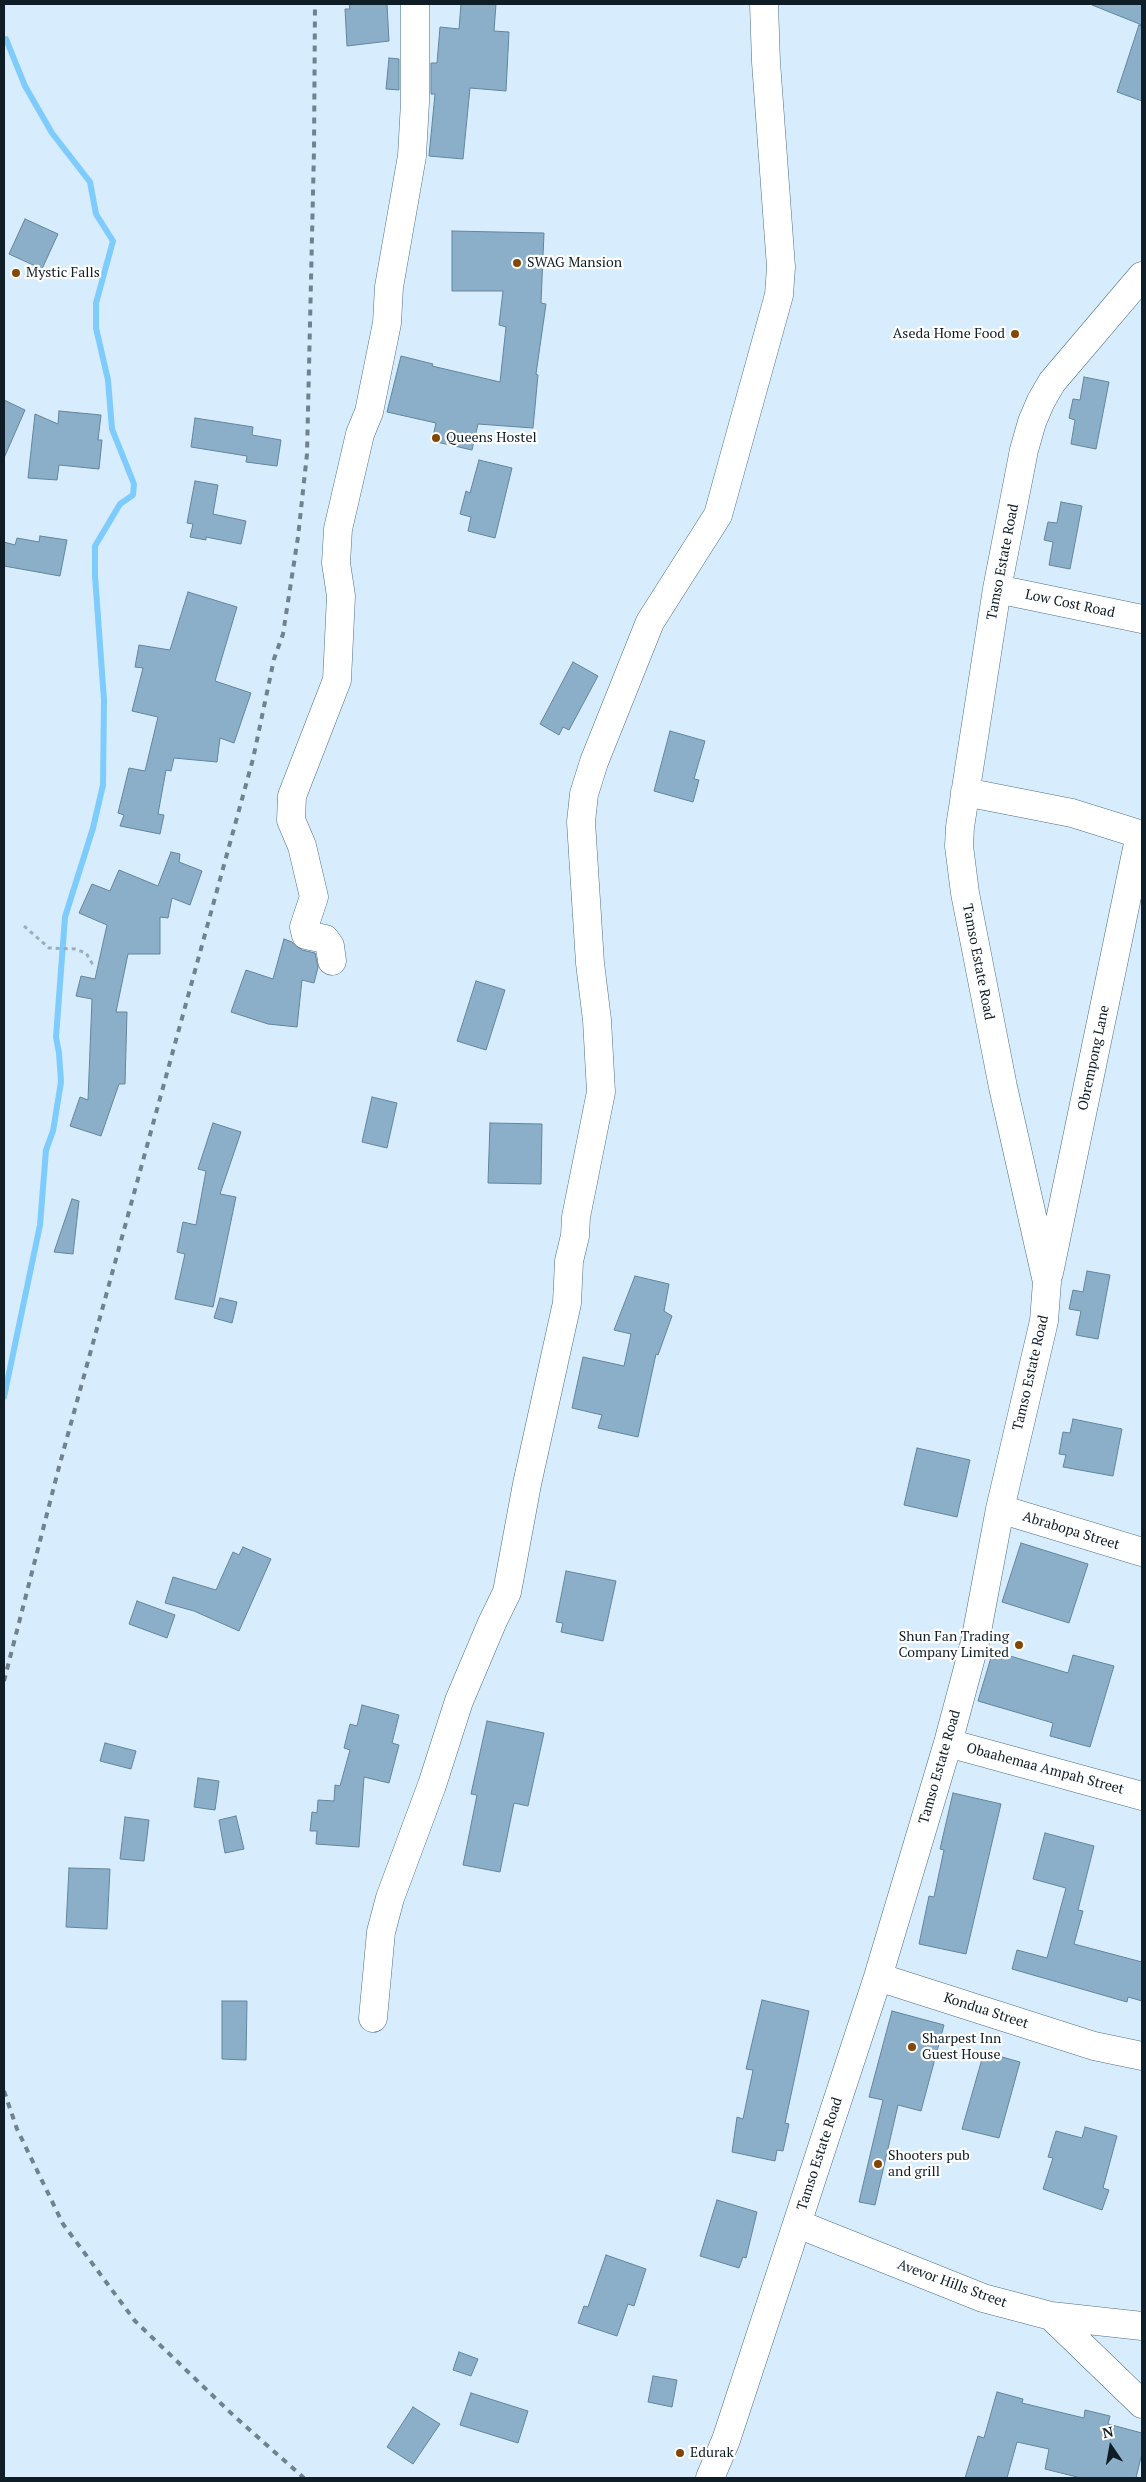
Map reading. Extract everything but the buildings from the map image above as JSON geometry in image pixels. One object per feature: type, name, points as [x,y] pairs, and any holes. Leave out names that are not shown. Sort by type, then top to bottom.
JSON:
[{"type":"street","points":[[332,961],[330,946],[325,939],[306,935],[304,927],[314,897],[302,846],[292,820],[292,796],[337,680],[341,596],[336,562],[338,529],[360,434],[368,412],[387,323],[389,287],[412,156],[415,102],[415,4]]},
{"type":"street","points":[[372,2018],[381,1932],[390,1898],[432,1786],[460,1701],[507,1592],[527,1484],[567,1304],[576,1217],[601,1092],[581,822],[584,794],[591,770],[650,622],[718,515],[779,295],[781,267],[766,62],[764,4]]},
{"type":"street","name":"Tamso Estate Road","points":[[710,2478],[726,2440],[878,1977],[948,1743],[975,1642],[1000,1510],[1044,1321],[1047,1282],[1002,1087],[965,893],[959,846],[965,792],[997,589],[1024,450],[1041,401],[1064,366],[1142,276]]},
{"type":"street","name":"Low Cost Road","points":[[997,589],[1142,619]]},
{"type":"street","points":[[965,792],[1072,813],[1141,834]]},
{"type":"street","name":"Obrempong Lane","points":[[1047,1282],[1141,834]]},
{"type":"street","name":"Abrabopa Street","points":[[1000,1510],[1142,1552]]},
{"type":"street","name":"Obaahemaa Ampah Street","points":[[948,1743],[1142,1796]]},
{"type":"street","name":"Kondua Street","points":[[878,1977],[1094,2046],[1142,2056]]},
{"type":"street","name":"Avevor Hills Street","points":[[798,2224],[983,2298],[1051,2316],[1142,2326]]},
{"type":"street","points":[[1051,2316],[1142,2404]]},
{"type":"path","points":[[24,926],[49,948],[75,949],[86,953],[94,965]]},
{"type":"waterway","points":[[4,1397],[40,1225],[46,1150],[53,1131],[61,1082],[56,1037],[65,917],[93,828],[103,785],[104,700],[95,576],[95,546],[120,504],[133,495],[134,484],[112,429],[108,380],[96,328],[96,303],[113,241],[96,214],[90,182],[52,133],[25,86],[6,39]]},
{"type":"railway","points":[[4,1681],[59,1467],[253,759],[274,659],[283,634],[298,537],[307,454],[314,150],[315,4]]},
{"type":"railway","points":[[4,2091],[17,2129],[63,2224],[135,2321],[234,2416],[304,2478]]},
{"type":"place","name":"SWAG Mansion","points":[[517,263]]},
{"type":"place","name":"Mystic Falls","points":[[16,273]]},
{"type":"place","name":"Aseda Home Food","points":[[1015,334]]},
{"type":"place","name":"Queens Hostel","points":[[436,438]]},
{"type":"place","name":"Shun Fan Trading Company Limited","points":[[1019,1645]]},
{"type":"place","name":"Sharpest Inn Guest House","points":[[912,2047]]},
{"type":"place","name":"Shooters pub and grill","points":[[878,2164]]},
{"type":"place","name":"Edurak","points":[[680,2453]]}]
